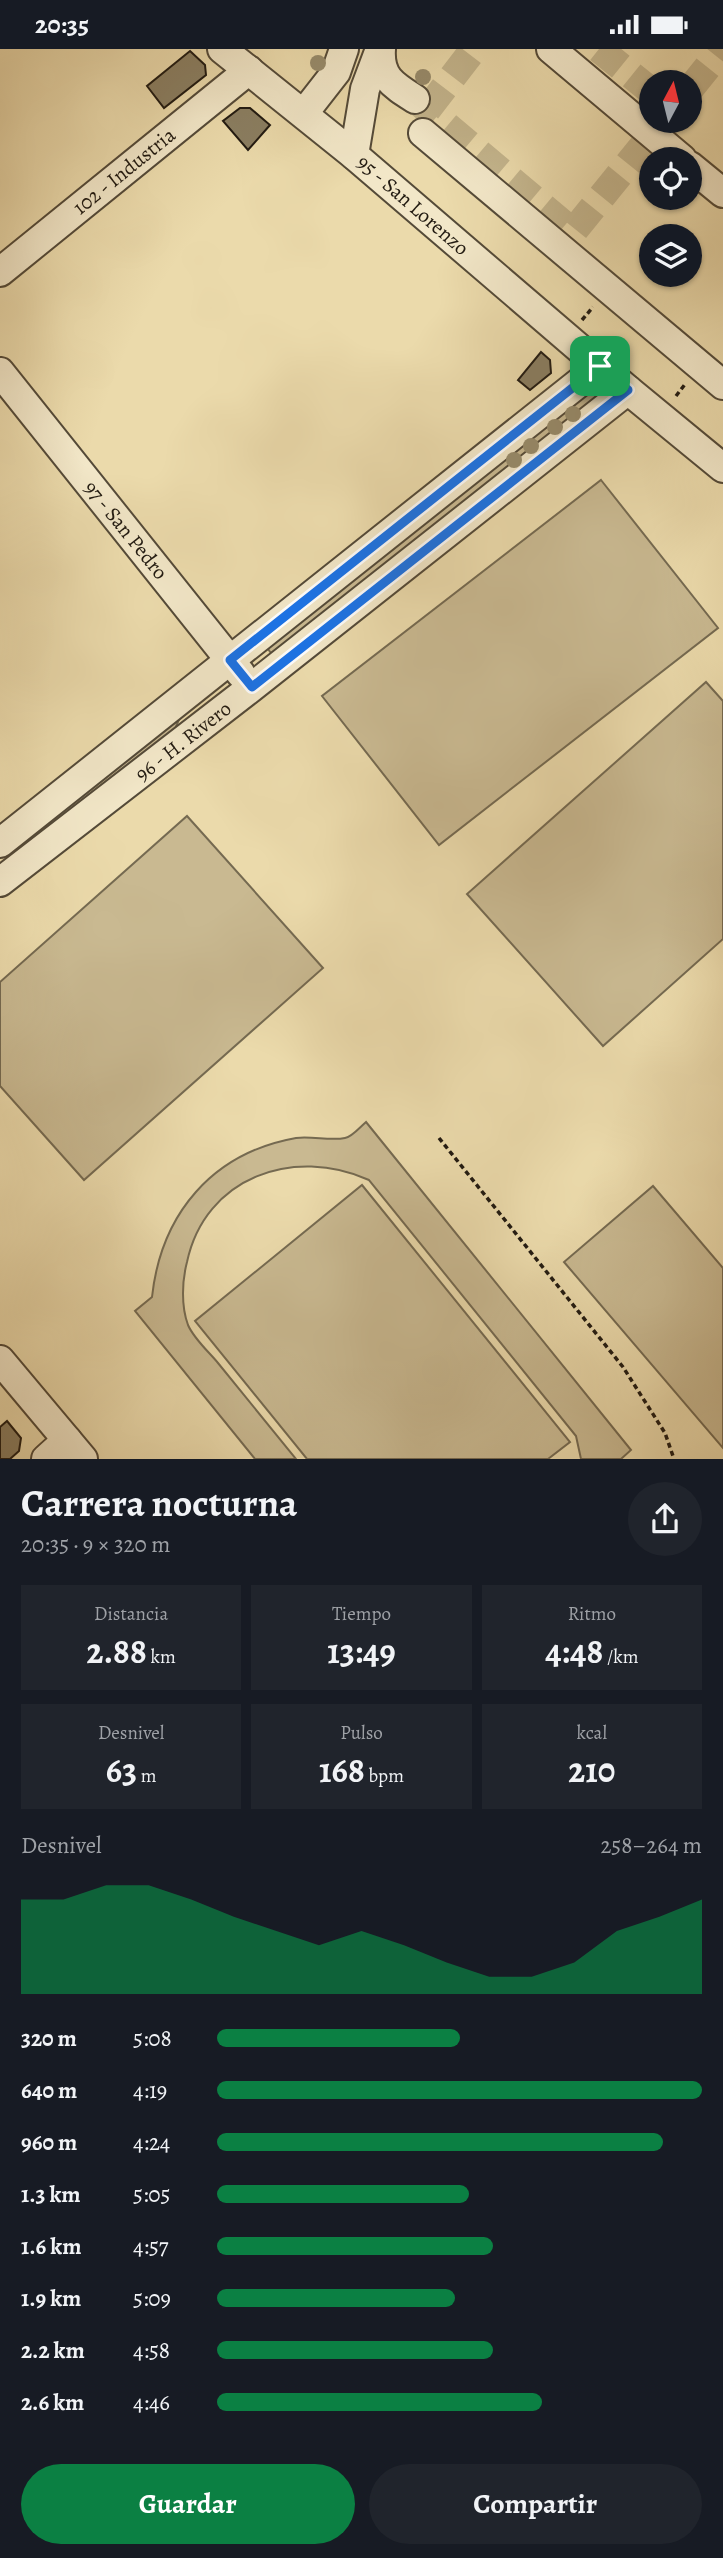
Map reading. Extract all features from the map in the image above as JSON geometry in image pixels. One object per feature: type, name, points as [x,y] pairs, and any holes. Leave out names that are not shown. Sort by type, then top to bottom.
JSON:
[{"type":"street","name":"95 - San Lorenzo","points":[[222,49],[304,113],[723,468]]},
{"type":"street","points":[[304,113],[336,72],[344,49]]},
{"type":"street","points":[[354,155],[365,89],[368,49]]},
{"type":"street","points":[[365,89],[380,49]]},
{"type":"street","points":[[380,49],[380,64],[384,74],[415,99]]},
{"type":"street","points":[[551,49],[668,147]]},
{"type":"street","name":"102 - Industria","points":[[0,272],[248,70]]},
{"type":"street","points":[[423,133],[723,384]]},
{"type":"street","points":[[702,176],[723,193]]},
{"type":"street","name":"96 - H. Rivero","points":[[0,843],[600,366]]},
{"type":"street","name":"97 - San Pedro","points":[[0,372],[252,687]]},
{"type":"street","name":"96 - H. Rivero","points":[[4,872],[252,687],[628,390]]},
{"type":"street","points":[[0,1360],[75,1450],[46,1459]]},
{"type":"path","points":[[568,338],[609,289]]},
{"type":"path","points":[[439,1138],[623,1367],[665,1433],[674,1459]]},
{"type":"shaded area","points":[[594,391],[598,396],[278,652],[271,653],[268,649],[270,642],[587,393]]},
{"type":"shaded area","points":[[601,480],[718,628],[439,845],[322,696]]},
{"type":"shaded area","points":[[706,682],[723,701],[723,939],[603,1046],[467,894]]},
{"type":"shaded area","points":[[180,717],[172,736],[20,849],[18,845]]},
{"type":"shaded area","points":[[187,816],[323,968],[84,1180],[0,1086],[0,982]]},
{"type":"shaded area","points":[[366,1122],[631,1450],[621,1459],[581,1459],[576,1436],[369,1180],[340,1170],[311,1167],[283,1169],[257,1176],[233,1190],[212,1209],[197,1233],[184,1277],[184,1310],[191,1330],[296,1459],[255,1459],[135,1311],[152,1297],[157,1267],[166,1239],[179,1214],[196,1192],[216,1173],[239,1157],[266,1146],[296,1138],[345,1138]]},
{"type":"shaded area","points":[[362,1185],[570,1442],[548,1459],[307,1459],[195,1321]]},
{"type":"shaded area","points":[[653,1186],[723,1268],[723,1448],[564,1262]]},
{"type":"building","points":[[190,51],[205,65],[206,75],[164,108],[147,86]]},
{"type":"building","points":[[240,108],[250,108],[270,125],[248,150],[223,121]]},
{"type":"building","points":[[541,352],[550,360],[551,373],[530,390],[518,380]]},
{"type":"building","points":[[7,1421],[21,1438],[19,1451],[10,1459],[0,1459],[0,1427]]},
{"type":"tunnel","points":[[427,110],[474,49]]},
{"type":"tunnel","points":[[599,49],[639,81]]},
{"type":"tunnel","points":[[702,74],[722,49]]},
{"type":"tunnel","points":[[415,99],[573,232],[653,133]]},
{"type":"route","points":[[600,366],[628,390],[252,687],[230,660],[600,366]]}]
